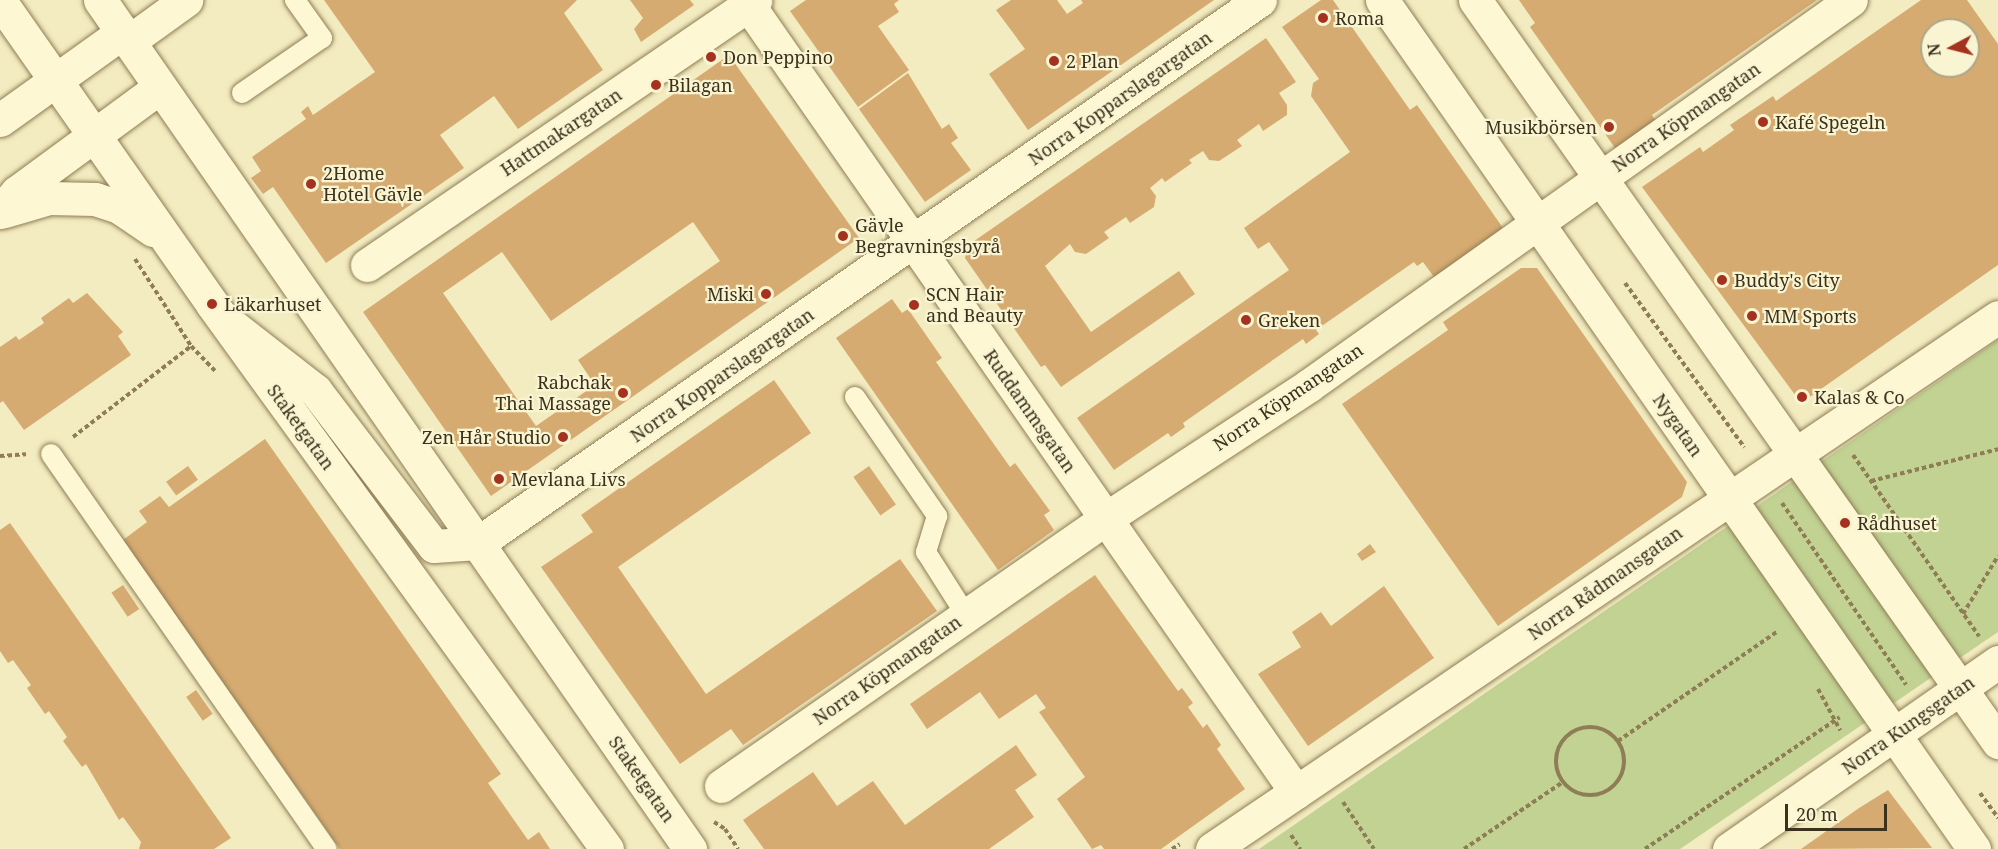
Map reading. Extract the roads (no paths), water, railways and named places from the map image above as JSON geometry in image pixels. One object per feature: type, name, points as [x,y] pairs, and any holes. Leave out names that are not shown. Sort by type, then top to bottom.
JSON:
[{"type":"street","name":"Staketgatan","points":[[100,0],[690,849]]},
{"type":"street","points":[[0,120],[186,0]]},
{"type":"street","name":"Norra Kopparslagargatan","points":[[478,543],[1260,0]]},
{"type":"street","name":"Nygatan","points":[[1382,0],[1974,849]]},
{"type":"street","points":[[1475,0],[1998,741]]},
{"type":"street","name":"Norra Köpmangatan","points":[[721,786],[1105,519],[1308,386],[1851,0]]},
{"type":"street","name":"Staketgatan","points":[[0,1],[221,316],[607,849]]},
{"type":"street","name":"Ruddammsgatan","points":[[749,2],[913,243],[1296,792]]},
{"type":"street","name":"Hattmakargatan","points":[[367,264],[749,2]]},
{"type":"street","points":[[0,212],[17,192],[160,87]]},
{"type":"street","points":[[0,212],[49,198],[95,199],[119,207],[172,247]]},
{"type":"street","points":[[221,316],[315,390],[434,546],[478,543]]},
{"type":"street","name":"Norra Rådmansgatan","points":[[1212,849],[1998,317]]},
{"type":"street","name":"Norra Kungsgatan","points":[[1729,849],[1895,736],[1997,662]]},
{"type":"lane","points":[[242,93],[322,38],[295,0]]},
{"type":"lane","points":[[855,397],[938,516],[926,552],[966,615]]},
{"type":"lane","points":[[51,454],[327,849]]},
{"type":"place","name":"Roma","points":[[1323,18]]},
{"type":"place","name":"Don Peppino","points":[[711,57]]},
{"type":"place","name":"2 Plan","points":[[1054,61]]},
{"type":"place","name":"Bilagan","points":[[656,85]]},
{"type":"place","name":"Kafé Spegeln","points":[[1763,122]]},
{"type":"place","name":"Musikbörsen","points":[[1609,127]]},
{"type":"place","name":"2Home Hotel Gävle","points":[[311,184]]},
{"type":"place","name":"Gävle Begravningsbyrå","points":[[843,236]]},
{"type":"place","name":"Buddy's City","points":[[1722,280]]},
{"type":"place","name":"Miski","points":[[766,294]]},
{"type":"place","name":"Läkarhuset","points":[[212,304]]},
{"type":"place","name":"SCN Hair and Beauty","points":[[914,305]]},
{"type":"place","name":"MM Sports","points":[[1752,316]]},
{"type":"place","name":"Greken","points":[[1246,320]]},
{"type":"place","name":"Rabchak Thai Massage","points":[[623,393]]},
{"type":"place","name":"Kalas & Co","points":[[1802,397]]},
{"type":"place","name":"Zen Hår Studio","points":[[563,437]]},
{"type":"place","name":"Mevlana Livs","points":[[499,479]]},
{"type":"place","name":"Rådhuset","points":[[1845,523]]}]
